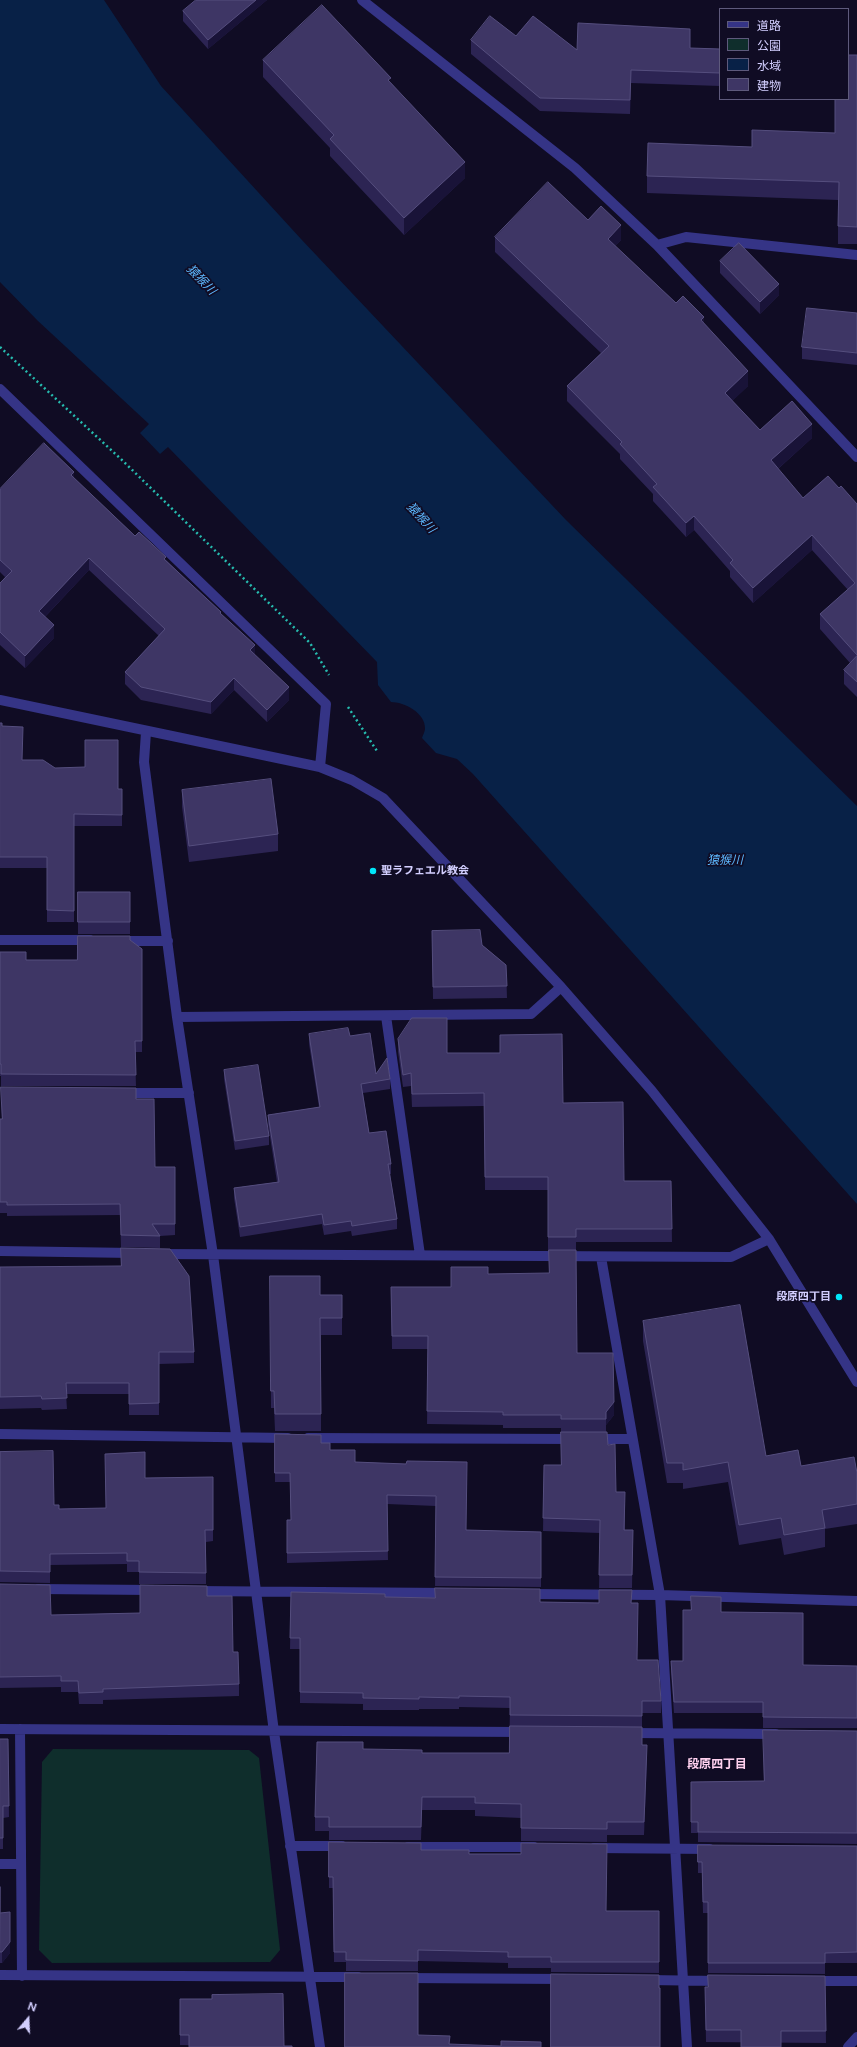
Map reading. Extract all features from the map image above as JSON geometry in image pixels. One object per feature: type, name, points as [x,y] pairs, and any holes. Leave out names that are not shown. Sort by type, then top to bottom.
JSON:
[{"type":"street","points":[[362,0],[575,168],[657,245],[857,457]]},
{"type":"street","points":[[657,245],[686,237],[857,255]]},
{"type":"street","points":[[0,389],[326,704],[320,767]]},
{"type":"street","points":[[0,700],[146,732],[320,767],[352,780],[383,798],[561,988],[652,1091],[769,1239],[857,1382]]},
{"type":"street","points":[[146,732],[144,762],[177,1018],[213,1255],[274,1732],[320,2047]]},
{"type":"street","points":[[0,940],[168,941]]},
{"type":"street","points":[[177,1018],[532,1014],[561,988]]},
{"type":"street","points":[[386,1016],[420,1256]]},
{"type":"street","points":[[110,1093],[189,1093]]},
{"type":"street","points":[[0,1251],[213,1255],[731,1257],[769,1239]]},
{"type":"street","points":[[601,1257],[660,1595],[688,2047]]},
{"type":"street","points":[[0,1434],[632,1439]]},
{"type":"street","points":[[31,1589],[163,1590]]},
{"type":"street","points":[[186,1590],[462,1593]]},
{"type":"street","points":[[517,1594],[660,1595],[857,1601]]},
{"type":"street","points":[[0,1729],[274,1732],[534,1732]]},
{"type":"street","points":[[20,1729],[22,1976]]},
{"type":"street","points":[[621,1733],[786,1734]]},
{"type":"street","points":[[290,1846],[353,1846]]},
{"type":"street","points":[[401,1846],[542,1848]]},
{"type":"street","points":[[582,1848],[723,1849]]},
{"type":"street","points":[[0,1864],[21,1864]]},
{"type":"street","points":[[0,1975],[365,1977]]},
{"type":"street","points":[[397,1978],[572,1979]]},
{"type":"street","points":[[636,1980],[731,1981]]},
{"type":"street","points":[[802,1981],[857,1981]]},
{"type":"street","points":[[848,2047],[857,2037]]},
{"type":"path","points":[[0,347],[123,461],[310,643],[330,677]]},
{"type":"path","points":[[346,703],[378,751]]},
{"type":"green space","points":[[53,1749],[249,1750],[259,1758],[280,1950],[270,1962],[52,1963],[39,1950],[42,1762]]},
{"type":"water","name":"猿猴川","points":[[0,0],[104,0],[161,86],[301,239],[566,520],[857,806],[857,1204],[473,774],[457,759],[436,753],[422,738],[425,729],[422,718],[418,713],[408,706],[391,702],[378,685],[377,662],[168,447],[160,454],[140,433],[149,424],[38,321],[0,282]]},
{"type":"building","points":[[196,0],[256,0],[208,40],[183,11]]},
{"type":"building","points":[[322,5],[391,78],[388,80],[465,162],[404,218],[330,139],[334,135],[263,60]]},
{"type":"building","points":[[490,16],[516,36],[533,16],[577,50],[578,23],[690,29],[690,48],[719,49],[719,73],[631,70],[630,100],[540,98],[471,40]]},
{"type":"building","points":[[849,55],[857,55],[857,227],[838,226],[839,182],[647,176],[648,143],[752,147],[752,130],[835,133],[835,100],[849,100]]},
{"type":"building","points":[[548,182],[588,220],[601,206],[621,225],[608,239],[676,303],[683,296],[704,317],[701,320],[748,371],[725,393],[760,430],[792,401],[812,424],[771,460],[803,498],[828,476],[839,488],[841,486],[857,504],[857,655],[820,614],[855,583],[812,535],[753,588],[730,563],[733,560],[694,516],[686,523],[653,487],[657,484],[620,444],[622,442],[567,386],[609,346],[495,237]]},
{"type":"building","points":[[739,243],[779,284],[760,302],[720,261]]},
{"type":"building","points":[[807,308],[857,313],[857,353],[802,347]]},
{"type":"building","points":[[44,443],[74,472],[71,475],[135,536],[139,532],[166,557],[164,559],[255,645],[250,650],[289,687],[267,710],[234,678],[211,702],[141,687],[125,672],[165,629],[89,558],[39,611],[54,625],[25,656],[0,632],[0,583],[12,571],[0,560],[0,489]]},
{"type":"building","points":[[857,656],[857,682],[844,670]]},
{"type":"building","points":[[0,723],[2,723],[2,726],[23,727],[22,760],[43,760],[55,768],[85,767],[85,740],[118,740],[118,789],[122,789],[122,815],[74,814],[74,911],[47,910],[47,857],[0,857]]},
{"type":"building","points":[[271,779],[278,834],[189,846],[182,790]]},
{"type":"building","points":[[78,892],[130,892],[130,922],[78,922]]},
{"type":"building","points":[[480,930],[482,945],[506,965],[507,986],[433,987],[432,931]]},
{"type":"building","points":[[78,936],[130,936],[130,940],[142,949],[142,1041],[135,1041],[136,1075],[1,1074],[0,952],[26,952],[26,960],[77,960]]},
{"type":"building","points":[[412,1018],[447,1018],[447,1053],[500,1053],[500,1035],[562,1034],[563,1103],[623,1102],[624,1181],[671,1181],[672,1229],[576,1229],[576,1237],[548,1237],[548,1177],[485,1177],[484,1093],[412,1094],[411,1073],[403,1075],[398,1039]]},
{"type":"building","points":[[348,1028],[350,1036],[370,1033],[376,1074],[387,1058],[390,1079],[361,1084],[369,1133],[386,1131],[391,1164],[388,1164],[397,1219],[352,1226],[351,1221],[324,1225],[322,1214],[240,1227],[234,1188],[279,1182],[268,1115],[320,1107],[309,1034]]},
{"type":"building","points":[[258,1065],[269,1136],[235,1141],[224,1070]]},
{"type":"building","points":[[1,1087],[136,1088],[136,1099],[154,1099],[155,1167],[175,1167],[175,1224],[152,1224],[160,1236],[121,1235],[120,1204],[7,1205],[7,1202],[0,1202],[0,1119],[2,1119]]},
{"type":"building","points":[[121,1248],[170,1249],[189,1276],[194,1352],[159,1352],[159,1403],[129,1404],[129,1383],[66,1383],[67,1398],[42,1399],[41,1396],[0,1397],[0,1267],[121,1266]]},
{"type":"building","points":[[549,1250],[576,1250],[577,1353],[613,1353],[614,1402],[606,1412],[606,1419],[561,1419],[561,1415],[503,1415],[503,1412],[427,1411],[428,1336],[392,1336],[391,1287],[451,1287],[451,1267],[488,1267],[488,1274],[549,1273]]},
{"type":"building","points":[[270,1276],[320,1276],[320,1295],[342,1295],[342,1318],[320,1318],[321,1414],[275,1414],[274,1391],[271,1391]]},
{"type":"building","points":[[740,1305],[766,1456],[798,1450],[801,1466],[854,1457],[857,1473],[857,1504],[822,1510],[825,1528],[784,1535],[781,1518],[739,1525],[728,1462],[683,1470],[683,1463],[667,1463],[643,1321]]},
{"type":"building","points":[[561,1432],[607,1432],[608,1445],[615,1444],[616,1492],[625,1492],[624,1530],[633,1530],[632,1575],[599,1575],[600,1520],[543,1518],[544,1465],[561,1465]]},
{"type":"building","points":[[275,1434],[321,1435],[321,1443],[330,1443],[330,1450],[355,1450],[355,1462],[406,1464],[407,1461],[467,1462],[466,1530],[541,1532],[541,1578],[435,1577],[436,1496],[387,1495],[388,1551],[287,1553],[287,1520],[291,1520],[290,1473],[275,1473]]},
{"type":"building","points":[[53,1451],[54,1505],[59,1505],[59,1509],[106,1508],[105,1454],[145,1452],[145,1478],[213,1477],[213,1530],[205,1530],[206,1573],[139,1572],[139,1561],[127,1561],[127,1553],[50,1554],[50,1572],[0,1571],[0,1452]]},
{"type":"building","points":[[0,1584],[50,1585],[51,1615],[140,1613],[140,1585],[207,1586],[207,1596],[232,1596],[233,1652],[238,1652],[239,1684],[103,1689],[103,1692],[79,1693],[78,1681],[61,1681],[61,1676],[0,1677]]},
{"type":"building","points":[[435,1588],[540,1589],[540,1602],[599,1603],[599,1590],[632,1590],[631,1603],[638,1603],[637,1660],[658,1660],[661,1701],[642,1701],[642,1716],[510,1715],[510,1697],[459,1696],[459,1698],[419,1697],[419,1699],[363,1698],[363,1693],[300,1692],[300,1638],[290,1638],[291,1592],[385,1594],[385,1597],[435,1598]]},
{"type":"building","points":[[691,1596],[721,1597],[721,1612],[803,1613],[803,1665],[857,1666],[857,1718],[763,1717],[763,1702],[674,1702],[671,1661],[683,1661],[683,1610],[691,1610]]},
{"type":"building","points":[[510,1726],[642,1727],[642,1745],[647,1745],[644,1822],[607,1822],[607,1829],[521,1828],[521,1804],[475,1803],[475,1797],[422,1797],[421,1827],[329,1827],[329,1817],[315,1817],[317,1742],[363,1742],[363,1749],[422,1750],[422,1753],[509,1753]]},
{"type":"building","points":[[763,1730],[857,1731],[857,1833],[698,1832],[698,1822],[691,1822],[691,1782],[764,1781]]},
{"type":"building","points":[[0,1739],[8,1739],[9,1806],[3,1806],[3,1838],[0,1838]]},
{"type":"building","points":[[329,1842],[421,1843],[421,1850],[469,1850],[469,1854],[521,1854],[521,1843],[607,1844],[606,1911],[659,1911],[659,1962],[551,1962],[551,1957],[508,1957],[508,1952],[418,1950],[418,1961],[346,1960],[346,1952],[334,1952],[333,1877],[329,1877]]},
{"type":"building","points":[[698,1845],[857,1846],[857,1952],[825,1953],[825,1963],[708,1963],[708,1902],[703,1902],[702,1862],[698,1862]]},
{"type":"building","points":[[10,1912],[10,1942],[2,1952],[0,1952],[0,1913]]},
{"type":"building","points":[[345,1973],[418,1973],[418,2035],[450,2036],[449,2044],[501,2046],[501,2041],[541,2042],[541,2047],[345,2047]]},
{"type":"building","points":[[551,1974],[659,1975],[660,2047],[551,2047]]},
{"type":"building","points":[[708,1975],[825,1976],[826,2031],[781,2031],[781,2047],[741,2047],[741,2030],[706,2030],[705,1987],[708,1987]]},
{"type":"building","points":[[283,1994],[284,2046],[292,2047],[189,2047],[189,2035],[180,2035],[180,1999],[212,1999],[212,1995]]},
{"type":"place","name":"聖ラフェエル教会","points":[[373,871]]},
{"type":"place","name":"段原四丁目","points":[[839,1297]]},
{"type":"district","name":"段原四丁目","points":[[717,1764]]}]
